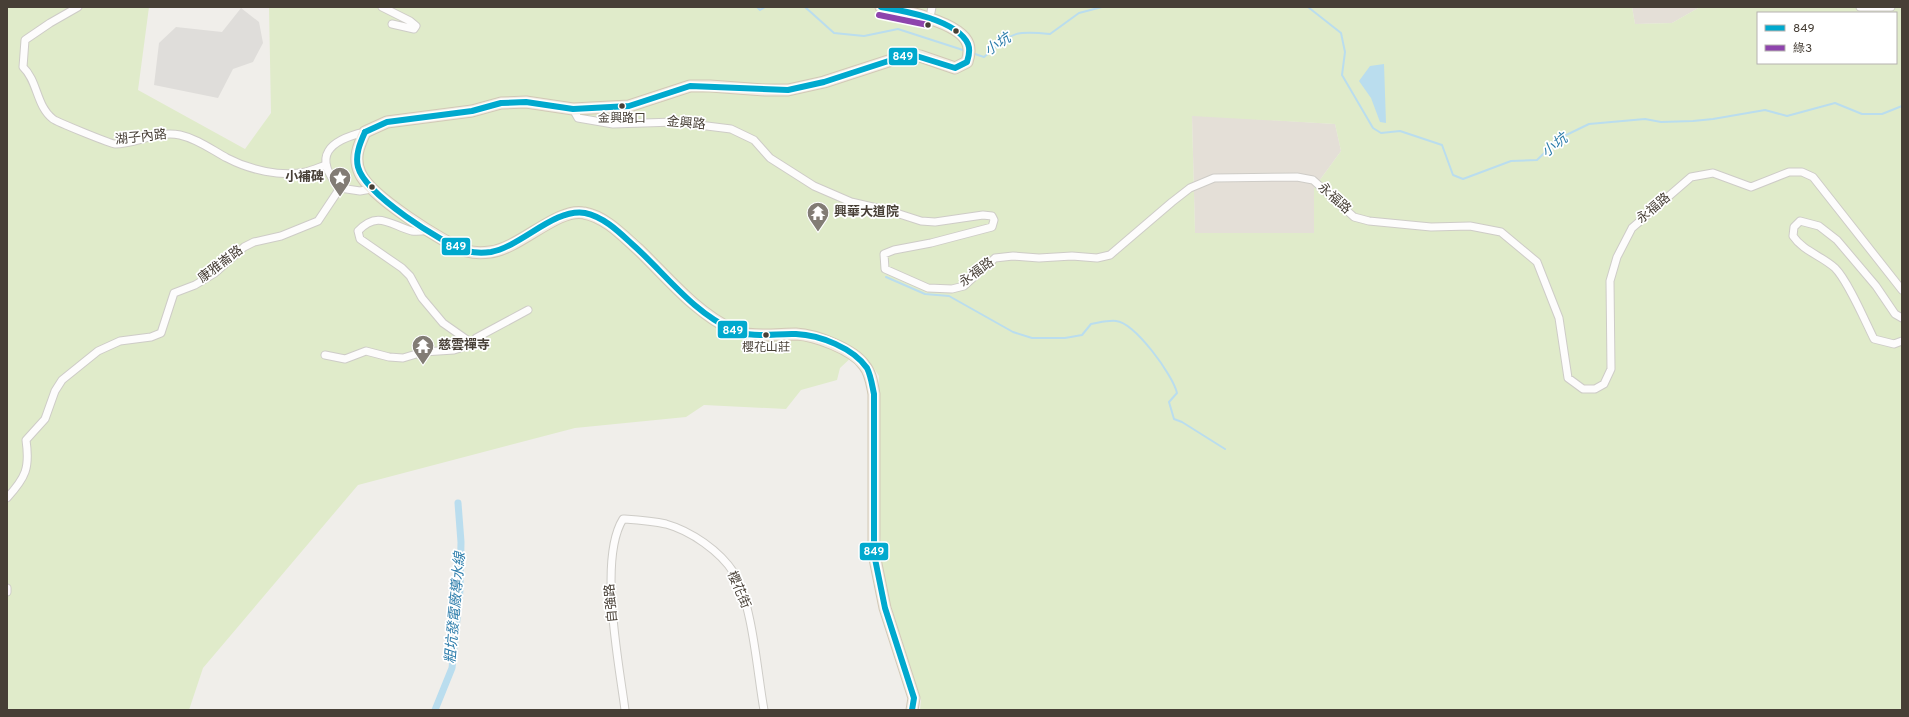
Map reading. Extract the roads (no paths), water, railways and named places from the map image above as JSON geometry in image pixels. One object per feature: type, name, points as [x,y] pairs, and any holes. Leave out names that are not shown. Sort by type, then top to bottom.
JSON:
[{"type":"main road","points":[[881,7],[931,12],[961,35],[968,43],[969,54],[967,62],[955,68],[910,54],[824,82],[788,90],[690,86],[629,106],[573,109],[526,102],[501,103],[472,111],[387,122],[365,132],[358,148],[356,160],[360,173],[371,189],[385,201],[428,230],[465,250],[488,253],[502,250],[564,216],[582,212],[596,216],[623,235],[705,313],[724,326],[737,332],[798,334],[820,338],[842,348],[864,364],[871,377],[874,394],[874,554],[885,608],[914,698],[912,710]]},
{"type":"street","name":"湖子內路","points":[[78,7],[50,23],[25,40],[24,67],[30,73],[43,109],[53,119],[114,144],[157,135],[180,135],[211,147],[226,157],[243,165],[273,173],[306,172],[326,165]]},
{"type":"street","points":[[382,7],[410,21],[416,26],[414,29],[392,24]]},
{"type":"street","points":[[1860,7],[1891,7]]},
{"type":"street","name":"金興路","points":[[573,109],[578,118],[613,124],[675,122],[732,128],[754,140],[770,158]]},
{"type":"street","points":[[365,132],[350,135],[330,146],[326,154],[326,165],[332,180],[340,188],[360,191],[371,189]]},
{"type":"street","name":"永福路","points":[[770,158],[824,191],[852,202],[890,211],[921,221],[935,222],[983,215],[992,216],[994,220],[992,227],[931,243],[894,250],[884,254],[885,269],[928,288],[952,289],[964,286],[995,258],[1013,256],[1039,258],[1072,256],[1097,258],[1110,255],[1190,188],[1214,178],[1297,177],[1313,180],[1354,217],[1369,221],[1431,227],[1470,226],[1501,232],[1537,262],[1559,318],[1568,378],[1583,389],[1595,389],[1604,384],[1611,369],[1610,281],[1617,257],[1632,228],[1691,177],[1713,173],[1751,187],[1789,172],[1802,172],[1813,178],[1902,290]]},
{"type":"street","name":"康雅崙路","points":[[7,498],[26,473],[28,467],[26,440],[45,419],[55,391],[62,380],[98,351],[110,345],[151,337],[161,333],[174,292],[195,285],[215,273],[244,247],[254,242],[281,236],[318,221],[340,188]]},
{"type":"street","points":[[428,230],[414,232],[380,220],[366,222],[358,231],[360,239],[402,268],[410,276],[422,298],[443,323],[472,344]]},
{"type":"street","points":[[1902,318],[1895,314],[1876,286],[1838,240],[1819,226],[1800,221],[1794,227],[1793,236],[1798,244],[1822,258],[1836,270],[1854,299],[1874,339],[1894,344],[1902,341]]},
{"type":"street","points":[[325,355],[345,359],[366,351],[389,357],[403,358],[423,352],[454,350],[472,344],[476,338],[528,310]]},
{"type":"street","name":"自強路","points":[[625,710],[610,578],[617,529],[623,519],[645,521]]},
{"type":"street","name":"櫻花街","points":[[645,521],[666,524],[704,543],[719,556],[734,574],[749,615],[764,710]]},
{"type":"water","points":[[1384,64],[1386,123],[1380,122],[1371,98],[1359,81],[1370,66]]},
{"type":"waterway","name":"小坑","points":[[757,7],[760,10],[765,7]]},
{"type":"waterway","name":"小坑","points":[[805,7],[834,33],[864,36],[898,29],[966,51]]},
{"type":"waterway","name":"小坑","points":[[972,53],[984,57],[1008,38],[1020,33],[1050,34],[1079,13],[1102,7]]},
{"type":"waterway","name":"小坑","points":[[1308,7],[1341,33],[1345,52],[1342,75],[1373,128],[1381,133],[1400,131],[1442,145],[1453,175],[1463,179],[1511,161],[1537,160],[1560,138],[1589,124],[1645,119],[1661,122],[1693,121],[1765,110],[1787,116],[1835,103],[1862,114],[1882,114],[1902,106]]},
{"type":"waterway","points":[[886,277],[925,294],[949,296],[1013,332],[1032,338],[1065,338],[1082,335],[1091,324],[1103,322],[1116,321],[1124,324],[1143,340],[1161,363],[1174,385],[1177,393],[1169,402],[1174,419],[1182,422],[1225,449]]},
{"type":"waterway","name":"粗坑發電廠導水線","points":[[435,710],[452,668],[460,590],[461,542],[458,503]]},
{"type":"place","name":"金興路口","points":[[622,106]]},
{"type":"place","name":"小補碑","points":[[340,198]]},
{"type":"place","name":"興華大道院","points":[[818,232]]},
{"type":"place","name":"櫻花山莊","points":[[766,335]]},
{"type":"place","name":"慈雲禪寺","points":[[423,366]]}]
